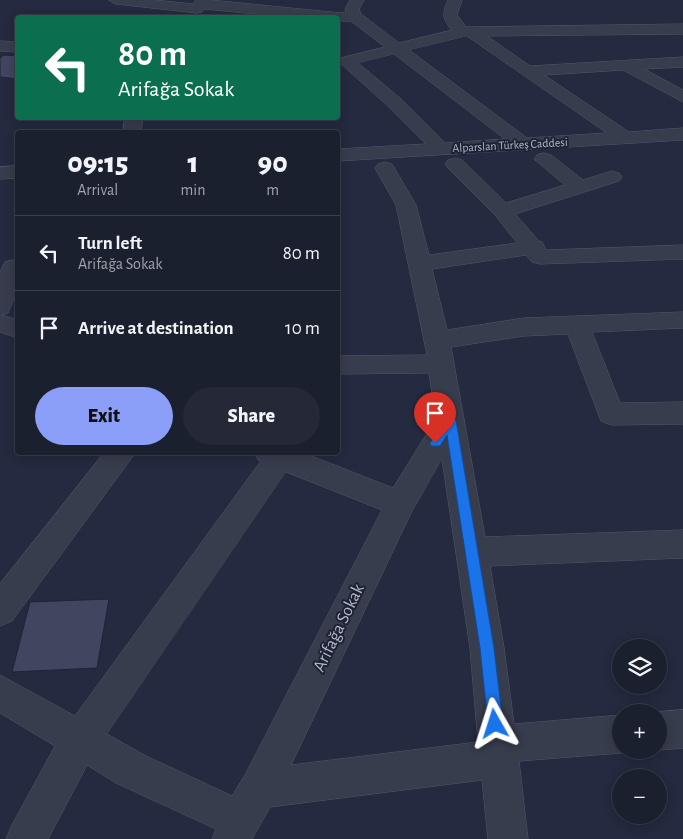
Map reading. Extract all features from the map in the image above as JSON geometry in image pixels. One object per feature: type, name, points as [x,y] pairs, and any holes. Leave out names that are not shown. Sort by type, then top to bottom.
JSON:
[{"type":"street","points":[[116,0],[302,15]]},
{"type":"street","points":[[455,0],[448,12],[449,16],[467,32],[626,138]]},
{"type":"street","points":[[322,15],[356,8],[398,47],[523,144]]},
{"type":"street","points":[[683,29],[467,32],[346,61],[395,103],[502,211],[534,247],[540,257],[683,252]]},
{"type":"street","points":[[0,46],[15,47]]},
{"type":"street","points":[[527,71],[683,62]]},
{"type":"street","points":[[625,65],[683,96]]},
{"type":"street","name":"Alparslan Türkeş Caddesi","points":[[340,171],[385,168],[523,144],[683,134]]},
{"type":"street","name":"Alparslan Türkeş Caddesi","points":[[340,155],[544,159],[683,150]]},
{"type":"street","points":[[544,159],[580,187]]},
{"type":"street","points":[[385,168],[406,206],[439,352],[487,648],[508,839]]},
{"type":"street","points":[[0,174],[15,172]]},
{"type":"street","points":[[502,211],[612,177]]},
{"type":"street","points":[[0,190],[15,190]]},
{"type":"street","points":[[419,264],[534,247]]},
{"type":"street","points":[[0,308],[15,266]]},
{"type":"street","points":[[340,365],[439,352],[515,328],[683,320]]},
{"type":"street","points":[[0,323],[15,329]]},
{"type":"street","points":[[577,325],[611,414],[683,412]]},
{"type":"street","name":"Arifağa Sokak","points":[[236,830],[259,789],[400,504],[450,420]]},
{"type":"street","points":[[0,610],[120,455]]},
{"type":"street","points":[[26,839],[80,740],[274,455],[400,504]]},
{"type":"street","points":[[472,552],[683,544]]},
{"type":"street","points":[[0,693],[236,830]]},
{"type":"street","points":[[667,730],[683,729]]},
{"type":"street","points":[[259,789],[498,751],[612,735]]},
{"type":"building","points":[[4,55],[15,56],[15,79],[0,77],[0,58]]},
{"type":"building","points":[[109,599],[97,668],[12,672],[30,602]]},
{"type":"route","points":[[435,443],[450,420],[487,648],[495,724]]}]
